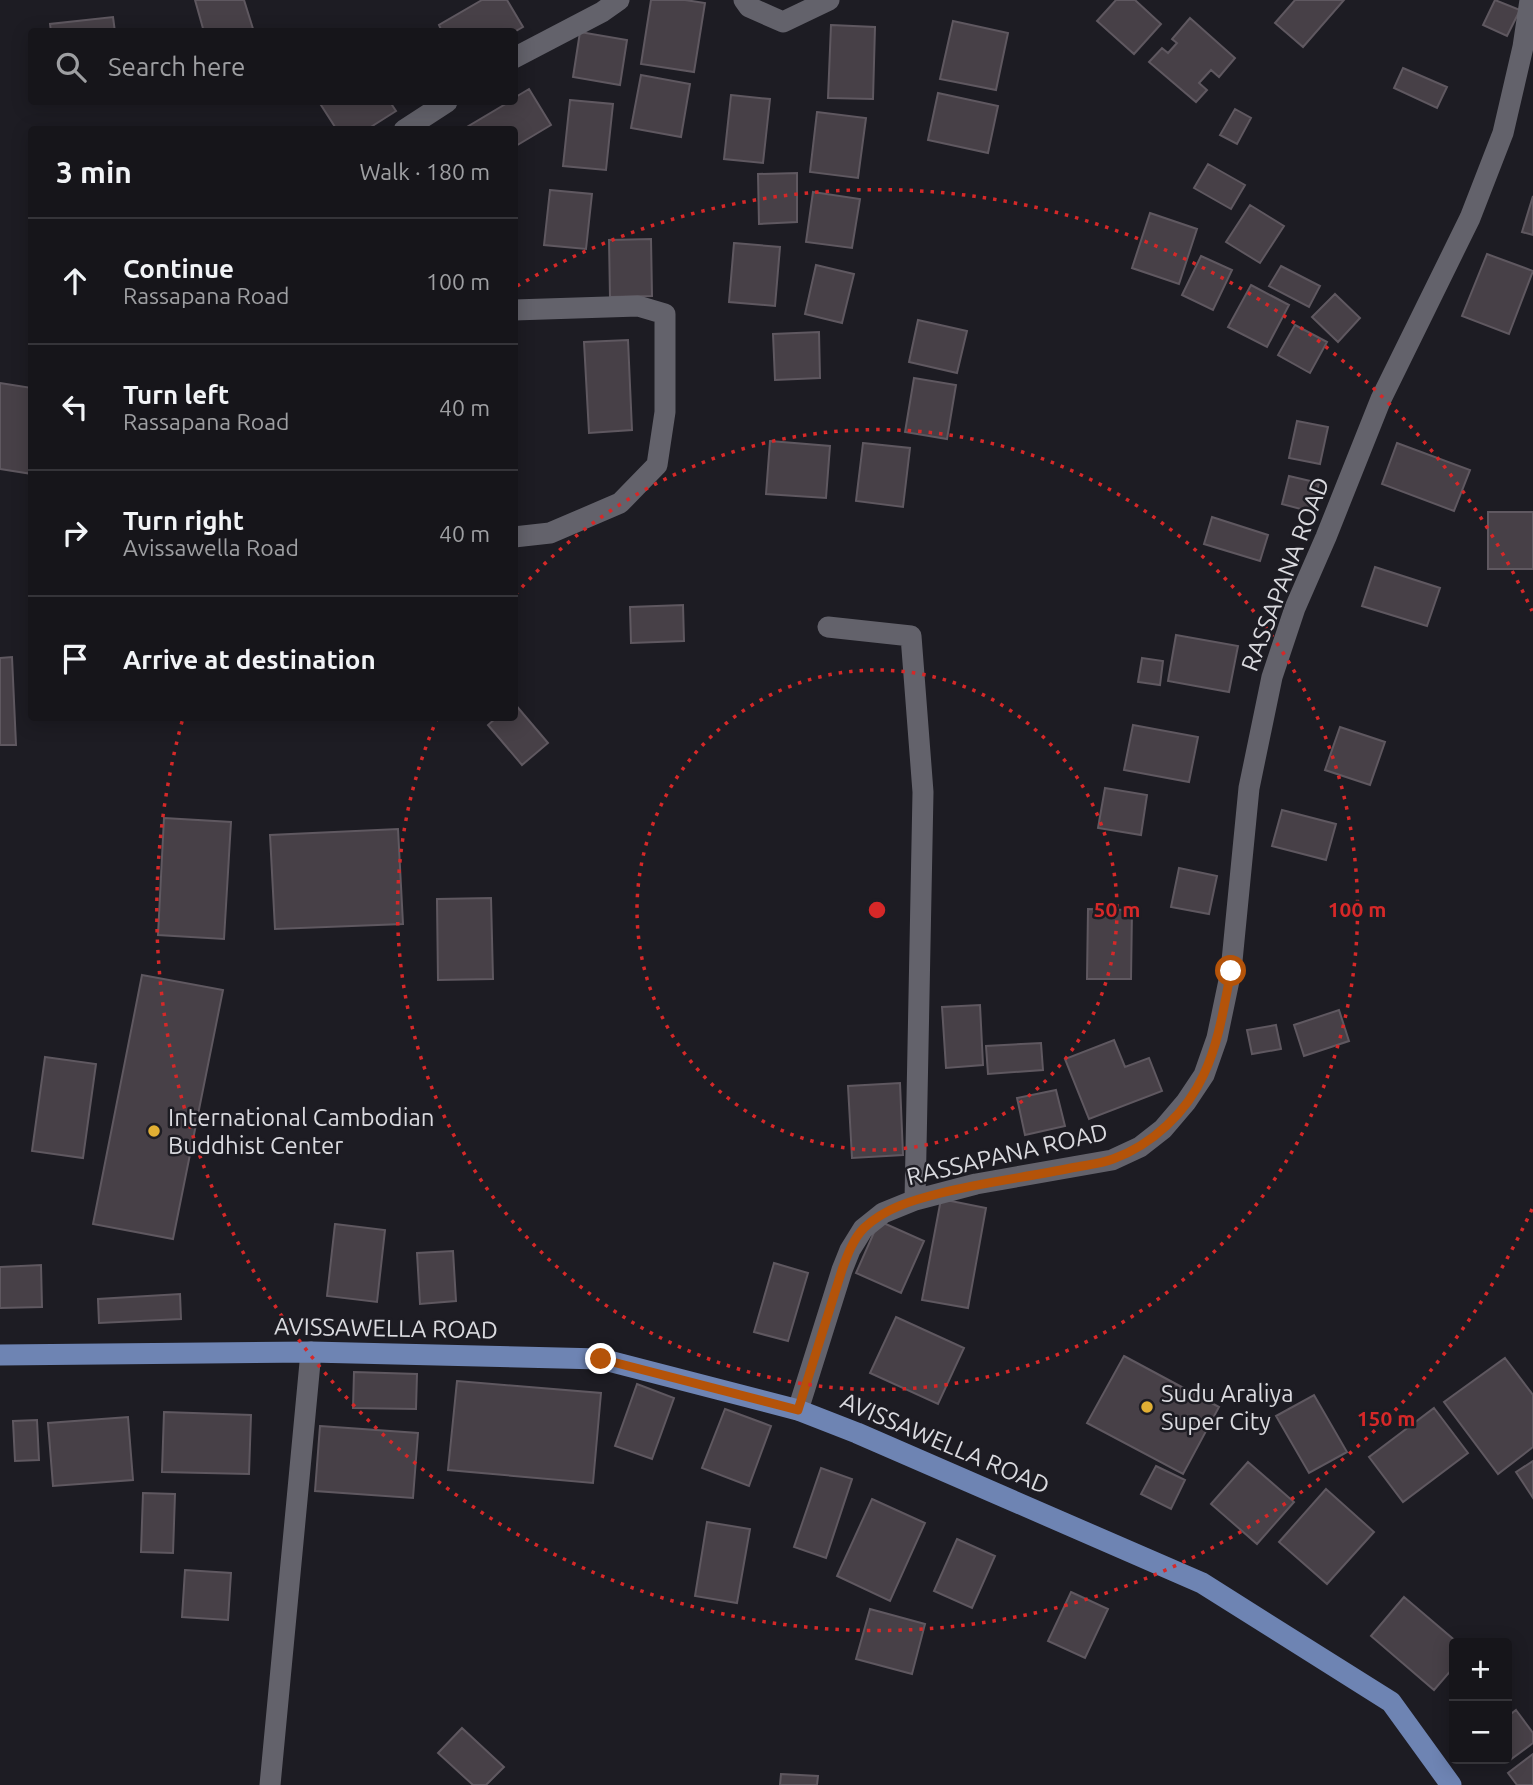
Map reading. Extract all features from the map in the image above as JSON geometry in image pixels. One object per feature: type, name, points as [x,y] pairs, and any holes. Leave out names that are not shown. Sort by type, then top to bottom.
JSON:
[{"type":"main road","name":"AVISSAWELLA ROAD","points":[[0,1355],[311,1352],[601,1359],[798,1410],[1202,1583],[1391,1702],[1451,1785]]},
{"type":"street","points":[[518,56],[602,12],[619,0]]},
{"type":"street","points":[[744,0],[749,7],[783,22],[829,0]]},
{"type":"street","name":"RASSAPANA ROAD","points":[[798,1410],[850,1250],[863,1229],[883,1213],[915,1200],[976,1184],[1112,1160],[1140,1147],[1163,1129],[1204,1075],[1217,1038],[1231,971],[1249,788],[1272,677],[1295,608],[1381,399],[1470,218],[1503,133],[1523,47],[1530,0]]},
{"type":"street","points":[[410,126],[442,105]]},
{"type":"street","points":[[518,310],[638,306],[665,314],[666,344],[665,412],[657,465],[620,503],[550,533],[518,537]]},
{"type":"street","points":[[828,627],[911,636],[923,792],[915,1200]]},
{"type":"street","points":[[270,1785],[311,1352]]},
{"type":"building","points":[[195,0],[244,0],[253,28],[203,28]]},
{"type":"building","points":[[482,0],[507,0],[523,27],[518,30],[440,28],[439,25]]},
{"type":"building","points":[[651,0],[705,3],[694,72],[641,64]]},
{"type":"building","points":[[1116,0],[1135,0],[1161,24],[1134,54],[1097,21]]},
{"type":"building","points":[[1295,0],[1344,0],[1303,47],[1275,23]]},
{"type":"building","points":[[1495,0],[1520,10],[1507,36],[1483,25]]},
{"type":"building","points":[[113,17],[114,28],[50,28],[50,24]]},
{"type":"building","points":[[1190,18],[1235,58],[1219,77],[1211,70],[1199,83],[1207,90],[1196,102],[1149,62],[1162,48],[1168,53],[1177,43],[1172,39]]},
{"type":"building","points":[[953,21],[1008,33],[996,90],[940,79]]},
{"type":"building","points":[[831,25],[875,27],[873,99],[828,98]]},
{"type":"building","points":[[580,32],[627,40],[620,85],[573,77]]},
{"type":"building","points":[[1403,68],[1447,87],[1437,108],[1394,88]]},
{"type":"building","points":[[641,75],[690,84],[681,137],[631,128]]},
{"type":"building","points":[[529,89],[551,125],[518,145],[518,126],[469,126],[504,105],[518,105],[518,96]]},
{"type":"building","points":[[938,93],[998,106],[988,153],[928,140]]},
{"type":"building","points":[[731,95],[770,99],[763,163],[724,159]]},
{"type":"building","points":[[570,100],[613,104],[606,170],[563,166]]},
{"type":"building","points":[[321,105],[392,105],[396,111],[372,126],[334,126]]},
{"type":"building","points":[[1235,109],[1251,118],[1237,144],[1220,135]]},
{"type":"building","points":[[817,112],[866,118],[858,178],[810,172]]},
{"type":"building","points":[[1208,164],[1245,185],[1231,209],[1194,188]]},
{"type":"building","points":[[797,173],[797,222],[759,224],[758,174]]},
{"type":"building","points":[[550,190],[592,194],[586,249],[544,245]]},
{"type":"building","points":[[813,192],[860,199],[852,248],[806,242]]},
{"type":"building","points":[[1533,196],[1533,235],[1522,232]]},
{"type":"building","points":[[1250,205],[1284,226],[1260,263],[1226,242]]},
{"type":"building","points":[[1150,213],[1197,229],[1179,284],[1132,268]]},
{"type":"building","points":[[651,239],[652,296],[610,297],[609,240]]},
{"type":"building","points":[[734,243],[780,247],[775,306],[729,302]]},
{"type":"building","points":[[1487,254],[1533,271],[1509,334],[1462,316]]},
{"type":"building","points":[[1201,256],[1232,270],[1213,310],[1182,295]]},
{"type":"building","points":[[816,265],[854,274],[842,323],[805,314]]},
{"type":"building","points":[[1281,266],[1320,286],[1309,307],[1269,286]]},
{"type":"building","points":[[1251,285],[1289,305],[1267,347],[1228,327]]},
{"type":"building","points":[[1335,294],[1360,318],[1338,342],[1312,317]]},
{"type":"building","points":[[918,320],[967,331],[957,373],[909,362]]},
{"type":"building","points":[[1295,325],[1327,342],[1310,373],[1278,355]]},
{"type":"building","points":[[819,332],[820,378],[775,380],[773,334]]},
{"type":"building","points":[[628,340],[632,430],[589,433],[584,342]]},
{"type":"building","points":[[914,378],[956,385],[947,439],[905,432]]},
{"type":"building","points":[[0,383],[28,387],[28,473],[0,469]]},
{"type":"building","points":[[1297,421],[1328,427],[1320,464],[1289,458]]},
{"type":"building","points":[[770,441],[830,446],[826,498],[766,494]]},
{"type":"building","points":[[863,443],[910,448],[903,507],[856,501]]},
{"type":"building","points":[[1397,443],[1470,470],[1454,511],[1382,484]]},
{"type":"building","points":[[1289,476],[1319,483],[1312,512],[1282,504]]},
{"type":"building","points":[[1488,512],[1533,512],[1533,569],[1488,569]]},
{"type":"building","points":[[1212,517],[1268,535],[1260,561],[1204,544]]},
{"type":"building","points":[[1375,567],[1440,588],[1427,626],[1362,606]]},
{"type":"building","points":[[683,605],[684,641],[631,643],[630,607]]},
{"type":"building","points":[[1176,635],[1238,646],[1229,692],[1168,681]]},
{"type":"building","points":[[12,657],[16,745],[0,745],[0,658]]},
{"type":"building","points":[[1142,658],[1163,661],[1160,685],[1138,682]]},
{"type":"building","points":[[518,708],[548,743],[522,765],[488,725],[493,721],[518,721]]},
{"type":"building","points":[[1133,725],[1198,737],[1189,782],[1124,770]]},
{"type":"building","points":[[1340,727],[1385,742],[1370,785],[1325,770]]},
{"type":"building","points":[[1105,788],[1147,795],[1141,835],[1098,828]]},
{"type":"building","points":[[1282,810],[1336,824],[1326,860],[1272,846]]},
{"type":"building","points":[[164,818],[231,822],[224,939],[158,935]]},
{"type":"building","points":[[398,829],[403,924],[275,929],[270,835]]},
{"type":"building","points":[[1179,868],[1217,876],[1209,914],[1171,907]]},
{"type":"building","points":[[491,898],[493,979],[438,980],[437,899]]},
{"type":"building","points":[[1088,909],[1132,910],[1131,979],[1087,979]]},
{"type":"building","points":[[142,975],[223,990],[173,1239],[93,1224]]},
{"type":"building","points":[[980,1005],[983,1065],[946,1068],[942,1007]]},
{"type":"building","points":[[1339,1010],[1349,1041],[1304,1056],[1294,1025]]},
{"type":"building","points":[[1276,1025],[1281,1049],[1252,1054],[1247,1030]]},
{"type":"building","points":[[1114,1040],[1125,1067],[1149,1058],[1162,1091],[1089,1119],[1065,1059]]},
{"type":"building","points":[[1041,1043],[1043,1070],[988,1074],[986,1046]]},
{"type":"building","points":[[45,1057],[96,1064],[83,1158],[32,1151]]},
{"type":"building","points":[[900,1083],[903,1155],[852,1158],[848,1086]]},
{"type":"building","points":[[1056,1090],[1065,1126],[1025,1135],[1017,1098]]},
{"type":"building","points":[[941,1199],[986,1208],[968,1308],[922,1300]]},
{"type":"building","points":[[879,1221],[924,1241],[901,1293],[856,1273]]},
{"type":"building","points":[[335,1224],[385,1230],[377,1302],[327,1296]]},
{"type":"building","points":[[453,1251],[456,1301],[420,1304],[417,1253]]},
{"type":"building","points":[[774,1263],[808,1273],[788,1341],[754,1332]]},
{"type":"building","points":[[41,1265],[42,1307],[0,1308],[0,1267]]},
{"type":"building","points":[[180,1294],[181,1319],[99,1323],[98,1299]]},
{"type":"building","points":[[896,1317],[964,1348],[938,1404],[870,1373]]},
{"type":"building","points":[[1124,1356],[1219,1407],[1183,1474],[1087,1423]]},
{"type":"building","points":[[1505,1358],[1533,1395],[1533,1447],[1498,1474],[1444,1402]]},
{"type":"building","points":[[354,1372],[417,1374],[416,1409],[353,1408]]},
{"type":"building","points":[[457,1381],[601,1393],[593,1483],[448,1470]]},
{"type":"building","points":[[637,1384],[674,1398],[652,1459],[615,1446]]},
{"type":"building","points":[[1314,1395],[1347,1452],[1309,1473],[1276,1416]]},
{"type":"building","points":[[1434,1408],[1468,1453],[1403,1502],[1369,1457]]},
{"type":"building","points":[[725,1409],[771,1426],[749,1486],[702,1468]]},
{"type":"building","points":[[164,1412],[251,1415],[249,1474],[162,1472]]},
{"type":"building","points":[[128,1417],[133,1480],[53,1486],[48,1423]]},
{"type":"building","points":[[37,1420],[39,1460],[15,1461],[13,1421]]},
{"type":"building","points":[[320,1426],[418,1433],[413,1498],[315,1491]]},
{"type":"building","points":[[1533,1461],[1533,1498],[1516,1472]]},
{"type":"building","points":[[1248,1462],[1294,1502],[1257,1544],[1211,1504]]},
{"type":"building","points":[[1156,1466],[1185,1480],[1171,1509],[1141,1494]]},
{"type":"building","points":[[821,1468],[852,1479],[826,1558],[794,1547]]},
{"type":"building","points":[[1326,1489],[1374,1532],[1327,1584],[1279,1542]]},
{"type":"building","points":[[143,1493],[175,1494],[173,1553],[141,1552]]},
{"type":"building","points":[[872,1499],[925,1523],[890,1601],[837,1576]]},
{"type":"building","points":[[707,1522],[750,1529],[737,1603],[695,1596]]},
{"type":"building","points":[[957,1539],[995,1556],[972,1608],[934,1591]]},
{"type":"building","points":[[185,1570],[231,1573],[228,1620],[182,1617]]},
{"type":"building","points":[[1071,1592],[1108,1609],[1085,1658],[1048,1641]]},
{"type":"building","points":[[1404,1597],[1452,1638],[1449,1638],[1449,1673],[1434,1690],[1371,1636]]},
{"type":"building","points":[[870,1609],[925,1624],[912,1674],[856,1659]]},
{"type":"building","points":[[1516,1710],[1533,1733],[1533,1743],[1512,1759],[1512,1713]]},
{"type":"building","points":[[462,1728],[504,1767],[486,1785],[473,1785],[438,1753]]},
{"type":"building","points":[[1533,1754],[1533,1785],[1517,1785],[1508,1773]]},
{"type":"building","points":[[781,1774],[818,1776],[817,1785],[780,1785]]},
{"type":"place","name":"International Cambodian Buddhist Center","points":[[154,1131]]},
{"type":"place","name":"Sudu Araliya Super City","points":[[1147,1407]]},
{"type":"route","points":[[601,1359],[798,1410],[842,1270],[863,1229],[883,1213],[915,1200],[976,1184],[1112,1160],[1140,1147],[1163,1129],[1204,1075],[1217,1038],[1231,971]]}]
